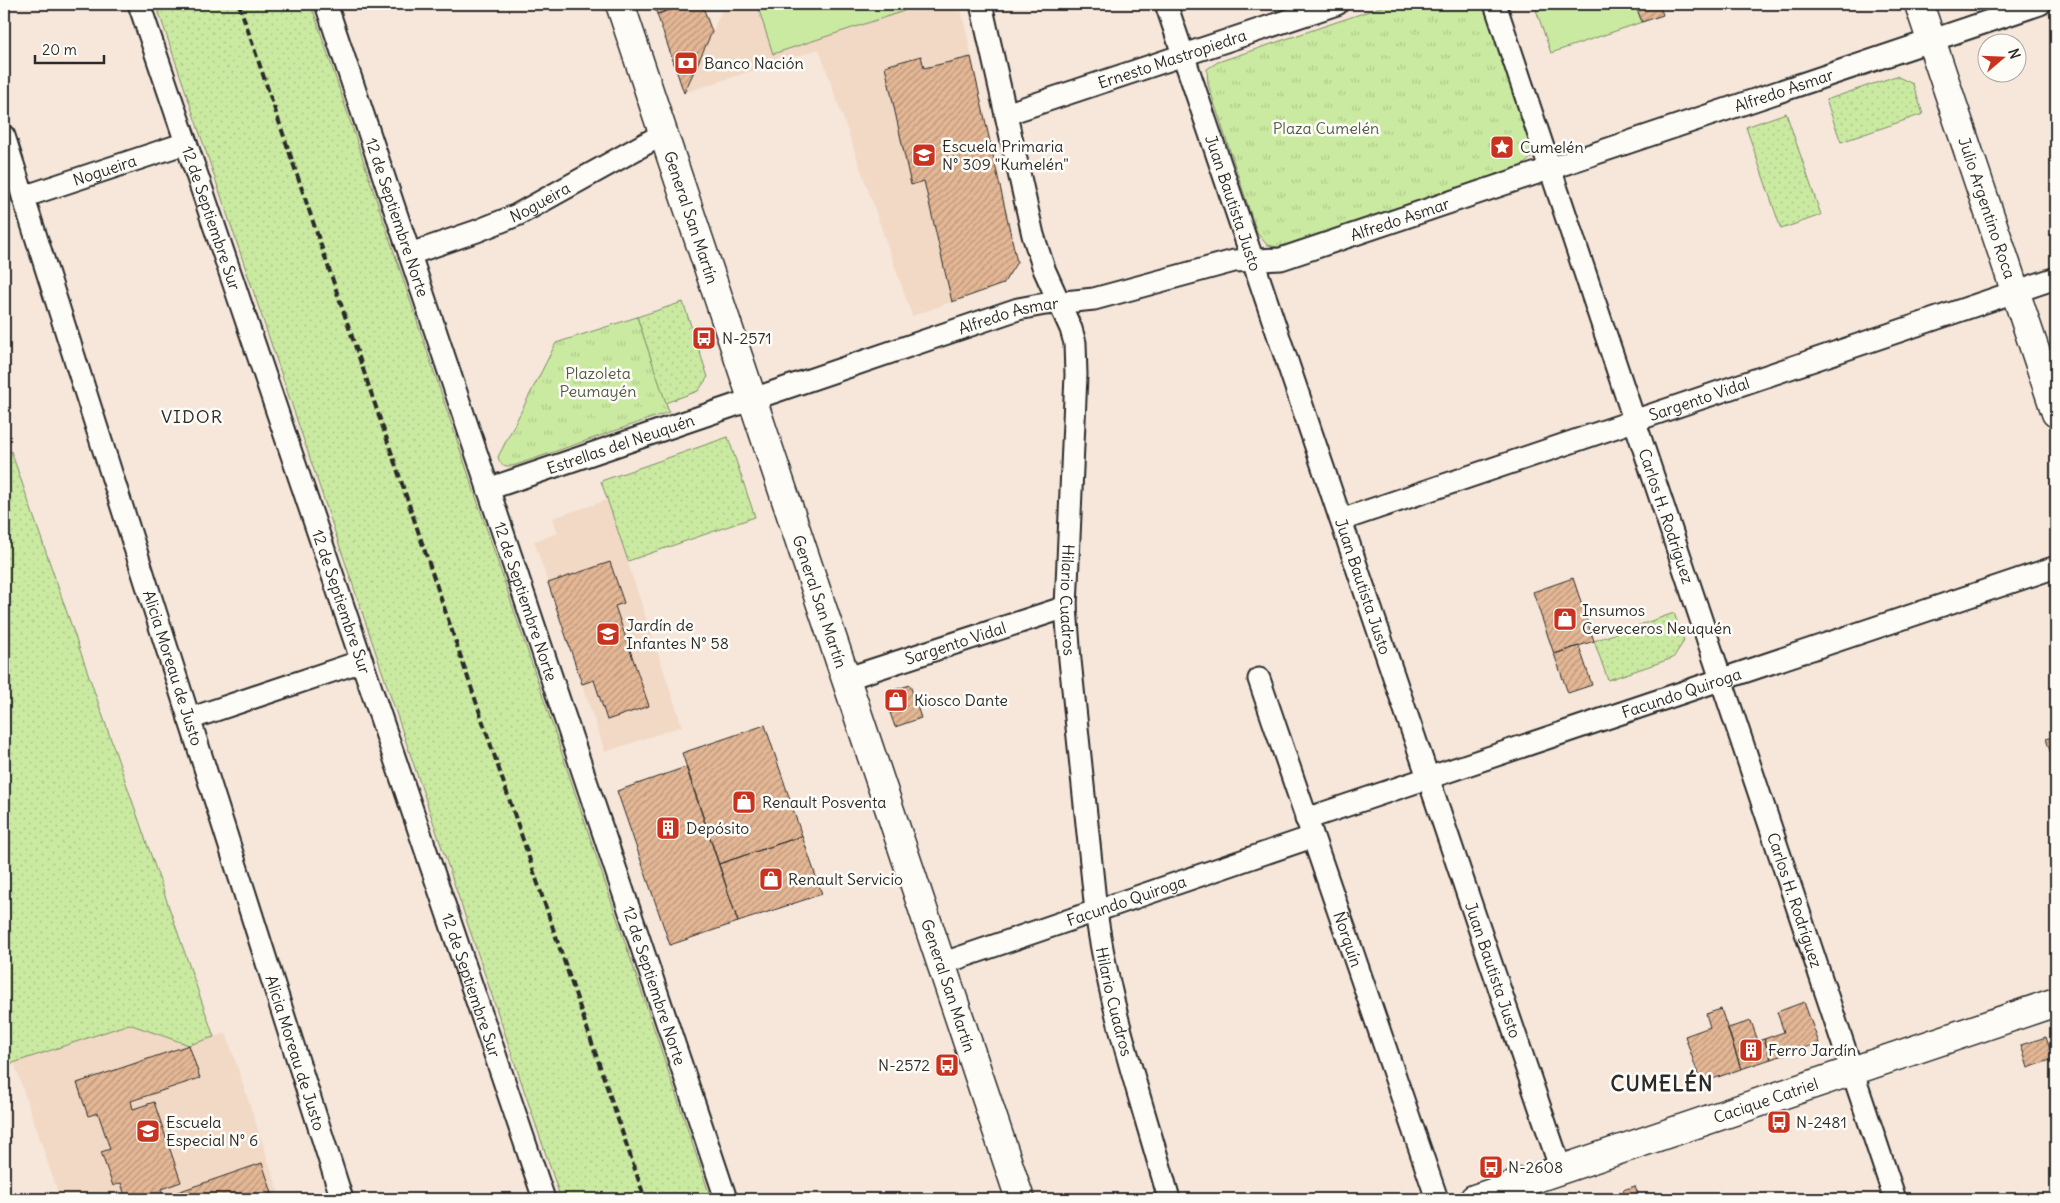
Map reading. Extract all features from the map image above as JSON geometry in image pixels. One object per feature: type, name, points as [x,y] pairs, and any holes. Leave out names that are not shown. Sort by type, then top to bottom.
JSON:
[{"type":"main road","name":"General San Martín","points":[[620,4],[1020,1199]]},
{"type":"main road","name":"Julio Argentino Roca","points":[[1919,4],[2056,413]]},
{"type":"main road","name":"Cacique Catriel","points":[[1474,1199],[2056,1002]]},
{"type":"street","name":"12 de Septiembre Sur","points":[[139,4],[544,1199]]},
{"type":"street","name":"12 de Septiembre Norte","points":[[326,4],[726,1199]]},
{"type":"street","name":"Hilario Cuadros","points":[[981,4],[1038,252],[1071,328],[1075,343],[1076,359],[1066,607],[1096,911],[1110,987],[1169,1199]]},
{"type":"street","name":"Juan Bautista Justo","points":[[1166,4],[1561,1170]]},
{"type":"street","name":"Ernesto Mastropiedra","points":[[1006,114],[1337,4]]},
{"type":"street","name":"Carlos H. Rodríguez","points":[[1495,4],[1895,1199]]},
{"type":"street","name":"Alfredo Asmar","points":[[752,400],[1018,309],[1094,299],[1224,263],[1281,258],[2040,4]]},
{"type":"street","name":"Nogueira","points":[[410,254],[498,224],[517,215],[663,134]]},
{"type":"street","name":"Alicia Moreau de Justo","points":[[4,136],[342,1199]]},
{"type":"street","name":"Nogueira","points":[[23,197],[186,143]]},
{"type":"street","name":"Sargento Vidal","points":[[1341,520],[2056,278]]},
{"type":"street","name":"Estrellas del Neuquén","points":[[488,489],[752,400]]},
{"type":"street","name":"Facundo Quiroga","points":[[941,964],[1096,911],[1309,828],[1429,778],[2056,567]]},
{"type":"street","name":"Sargento Vidal","points":[[846,679],[1066,607]]},
{"type":"street","points":[[189,719],[362,661]]},
{"type":"street","name":"Ñorquín","points":[[1258,678],[1437,1199]]},
{"type":"shaded area","name":"Escuela Primaria N° 309 \"Kumelén\"","points":[[725,4],[960,4],[1017,262],[1003,284],[912,316],[819,49],[684,93]]},
{"type":"shaded area","name":"Jardín de Infantes N° 58","points":[[607,500],[682,726],[605,752],[534,541],[558,533],[553,518]]},
{"type":"shaded area","name":"Escuela Especial N° 6","points":[[129,1024],[189,1045],[226,1033],[281,1199],[60,1199],[14,1062]]},
{"type":"green space","points":[[156,4],[311,4],[711,1199],[561,1199]]},
{"type":"green space","points":[[757,4],[901,4],[904,11],[773,54]]},
{"type":"green space","name":"Plaza Cumelén","points":[[1390,4],[1484,4],[1532,148],[1531,158],[1523,165],[1278,247],[1267,245],[1257,233],[1208,84],[1207,69],[1218,62]]},
{"type":"green space","points":[[1534,4],[1635,4],[1642,22],[1551,53]]},
{"type":"green space","points":[[1896,76],[1913,84],[1923,114],[1841,142],[1826,100]]},
{"type":"green space","points":[[1786,113],[1821,215],[1781,229],[1746,127]]},
{"type":"green space","points":[[683,302],[708,377],[698,391],[665,403],[637,317]]},
{"type":"green space","name":"Plazoleta Peumayén","points":[[637,317],[669,412],[516,465],[507,466],[503,464],[498,457],[556,343]]},
{"type":"green space","points":[[728,437],[755,517],[628,561],[601,481]]},
{"type":"green space","points":[[11,451],[214,1037],[189,1045],[129,1024],[4,1066],[4,453]]},
{"type":"green space","points":[[1674,613],[1684,641],[1673,658],[1608,680],[1594,641]]},
{"type":"building","points":[[653,4],[689,4],[657,14]]},
{"type":"building","name":"Banco Nación","points":[[689,4],[702,4],[712,32],[684,93],[657,14]]},
{"type":"building","points":[[1635,4],[1659,4],[1663,15],[1642,22]]},
{"type":"building","points":[[921,56],[924,68],[971,57],[1017,262],[1003,284],[952,302],[924,181],[911,185],[885,66]]},
{"type":"building","points":[[610,562],[624,603],[615,606],[649,706],[607,720],[594,680],[582,684],[548,583]]},
{"type":"building","name":"Insumos Cerveceros Neuquén","points":[[1573,578],[1594,641],[1554,654],[1533,592]]},
{"type":"building","points":[[1579,646],[1592,685],[1568,693],[1554,654]]},
{"type":"building","points":[[910,685],[921,718],[895,727],[887,704],[894,690]]},
{"type":"building","name":"Renault Posventa","points":[[765,725],[802,836],[719,864],[682,753]]},
{"type":"building","points":[[2056,736],[2056,769],[2046,739]]},
{"type":"building","name":"Depósito","points":[[686,767],[738,922],[670,945],[617,791]]},
{"type":"building","name":"Renault Servicio","points":[[802,836],[822,894],[738,922],[719,864]]},
{"type":"building","points":[[1804,1002],[1819,1043],[1771,1059],[1764,1039],[1784,1032],[1777,1012]]},
{"type":"building","points":[[1721,1009],[1741,1069],[1701,1083],[1685,1036],[1710,1027],[1706,1014]]},
{"type":"building","name":"Ferro Jardín","points":[[1751,1021],[1758,1041],[1764,1039],[1771,1059],[1741,1069],[1728,1028]]},
{"type":"building","points":[[2046,1037],[2053,1059],[2028,1068],[2021,1045]]},
{"type":"building","points":[[189,1045],[200,1078],[131,1101],[133,1109],[154,1102],[181,1182],[161,1189],[163,1197],[262,1163],[274,1199],[126,1199],[121,1183],[113,1186],[101,1152],[110,1149],[98,1113],[88,1116],[77,1083]]},
{"type":"building","points":[[1635,1186],[1640,1199],[1627,1199],[1623,1190]]},
{"type":"railway","points":[[239,4],[645,1199]]},
{"type":"place","name":"Banco Nación","points":[[686,63]]},
{"type":"place","name":"Cumelén","points":[[1502,147]]},
{"type":"place","name":"Escuela Primaria N° 309 \"Kumelén\"","points":[[924,155]]},
{"type":"place","name":"N-2571","points":[[704,338]]},
{"type":"place","name":"Insumos Cerveceros Neuquén","points":[[1565,619]]},
{"type":"place","name":"Jardín de Infantes N° 58","points":[[608,634]]},
{"type":"place","name":"Kiosco Dante","points":[[896,700]]},
{"type":"place","name":"Renault Posventa","points":[[744,802]]},
{"type":"place","name":"Depósito","points":[[668,828]]},
{"type":"place","name":"Renault Servicio","points":[[771,879]]},
{"type":"place","name":"Ferro Jardín","points":[[1751,1050]]},
{"type":"place","name":"N-2572","points":[[947,1065]]},
{"type":"place","name":"N-2481","points":[[1779,1122]]},
{"type":"place","name":"Escuela Especial N° 6","points":[[148,1131]]},
{"type":"place","name":"N-2608","points":[[1491,1167]]},
{"type":"district","name":"VIDOR","points":[[192,417]]},
{"type":"district","name":"CUMELÉN","points":[[1662,1084]]}]
